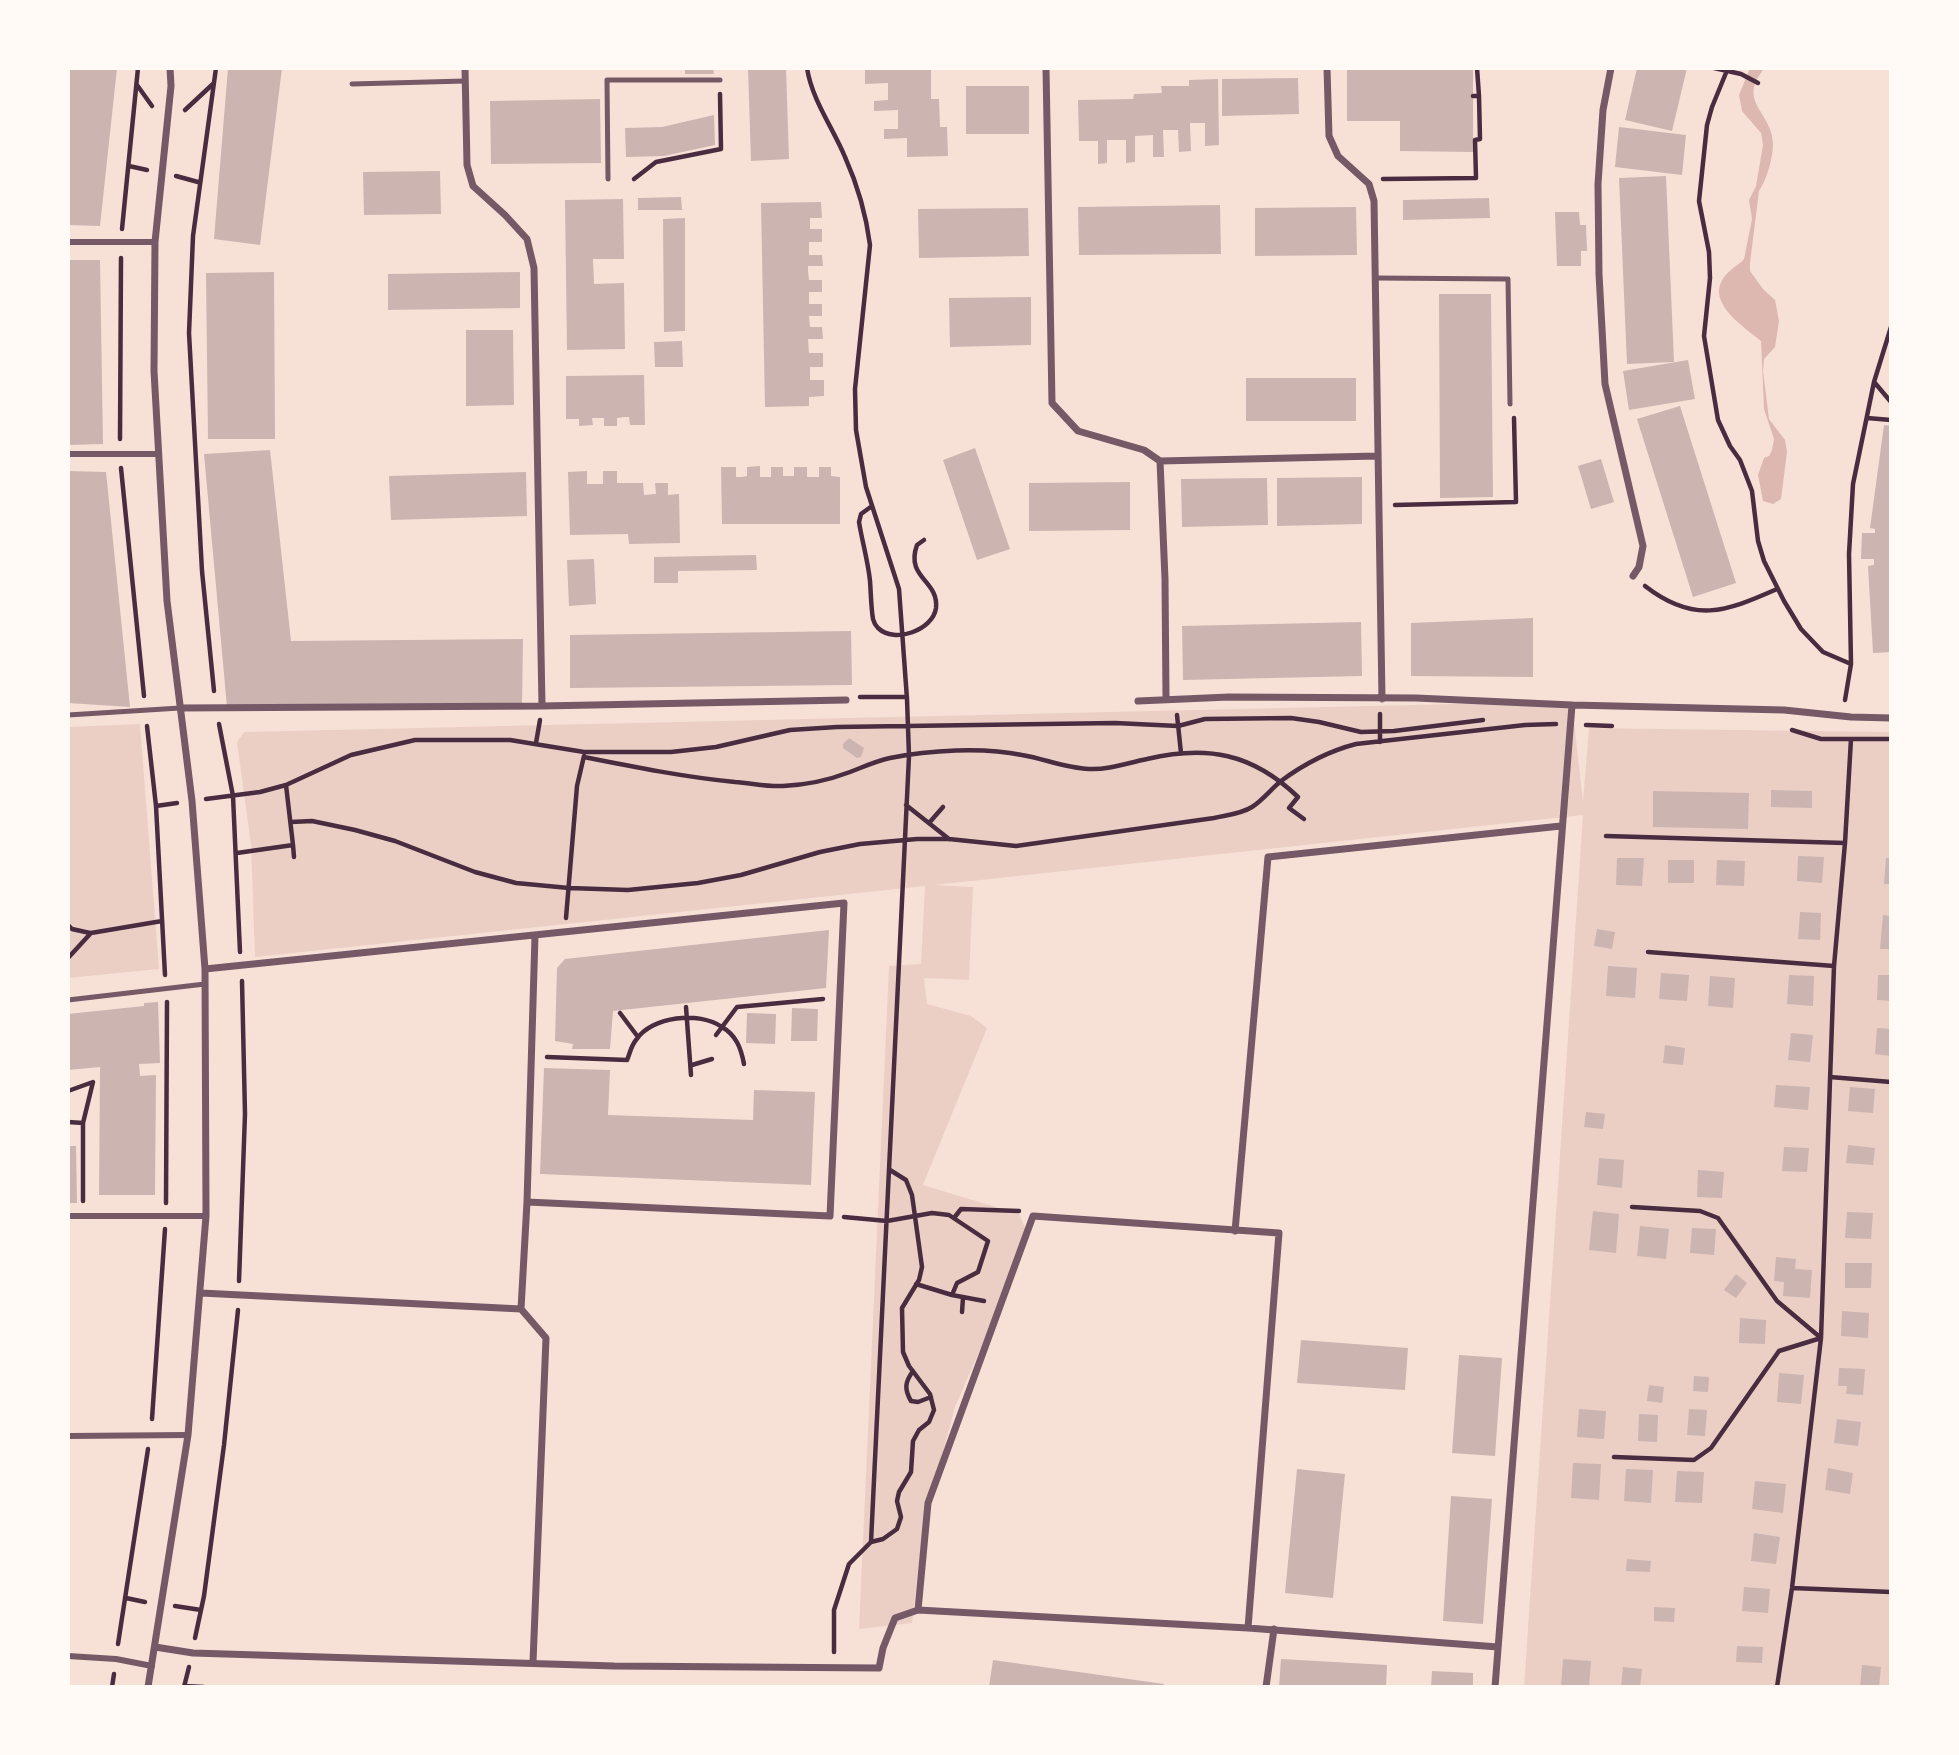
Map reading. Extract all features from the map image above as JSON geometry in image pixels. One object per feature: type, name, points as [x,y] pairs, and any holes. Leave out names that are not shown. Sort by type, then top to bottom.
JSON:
[{"type":"street","points":[[148,1687],[188,1435],[206,1216],[205,969],[192,801],[167,601],[154,371],[155,242],[171,86],[170,68]]},
{"type":"street","points":[[171,86],[176,68]]},
{"type":"street","points":[[465,68],[467,165],[473,186],[527,239],[534,268],[542,706]]},
{"type":"street","points":[[1046,68],[1052,403],[1078,431],[1144,450],[1160,461],[1377,456]]},
{"type":"street","points":[[1327,68],[1329,136],[1338,156],[1369,184],[1374,201],[1382,699]]},
{"type":"street","points":[[1611,68],[1603,110],[1598,184],[1600,274],[1605,384],[1643,546],[1639,568],[1633,576]]},
{"type":"street","points":[[68,242],[155,242]]},
{"type":"street","points":[[68,454],[158,454]]},
{"type":"street","points":[[1160,461],[1165,567],[1166,699]]},
{"type":"street","points":[[1138,701],[1416,698],[1784,710],[1891,718]]},
{"type":"street","points":[[180,708],[542,706],[846,700]]},
{"type":"street","points":[[1495,1687],[1572,705]]},
{"type":"street","points":[[1235,1231],[1268,857],[1561,826]]},
{"type":"street","points":[[205,969],[844,903],[830,1216],[527,1202]]},
{"type":"street","points":[[533,1662],[547,1338],[521,1309],[535,936]]},
{"type":"street","points":[[68,1216],[206,1216]]},
{"type":"street","points":[[918,1610],[929,1503],[1033,1216],[1279,1233],[1248,1628]]},
{"type":"street","points":[[201,1293],[521,1309]]},
{"type":"street","points":[[68,1436],[188,1435]]},
{"type":"street","points":[[155,1647],[193,1653],[614,1666],[878,1668],[895,1618],[918,1610],[1274,1629],[1499,1647]]},
{"type":"street","points":[[1266,1687],[1274,1629]]},
{"type":"street","points":[[68,1656],[116,1659],[152,1666]]},
{"type":"lane","points":[[608,179],[607,80],[720,80]]},
{"type":"lane","points":[[352,84],[465,81]]},
{"type":"lane","points":[[1375,278],[1508,279],[1510,404]]},
{"type":"lane","points":[[68,715],[180,708]]},
{"type":"lane","points":[[68,1000],[205,984]]},
{"type":"path","points":[[112,1687],[150,1434],[166,1215],[166,989],[156,806],[120,455],[121,242],[138,68]]},
{"type":"path","points":[[216,68],[193,236],[189,333],[201,571],[216,708],[233,796],[241,964]]},
{"type":"path","points":[[807,68],[817,98],[858,188],[867,222],[870,245],[855,389],[856,430],[872,506],[899,589],[907,697],[909,756],[901,961],[871,1542]]},
{"type":"path","points":[[1362,179],[1476,178],[1475,140],[1480,139],[1476,96],[1477,68]]},
{"type":"path","points":[[1714,68],[1741,74],[1758,83]]},
{"type":"path","points":[[1727,70],[1712,107],[1702,156],[1699,201],[1709,252],[1710,278],[1704,336],[1718,420],[1740,460],[1752,491],[1758,541],[1777,589],[1801,629],[1823,652],[1851,664]]},
{"type":"path","points":[[634,179],[656,162],[721,149],[720,80]]},
{"type":"path","points":[[184,111],[214,83]]},
{"type":"path","points":[[137,84],[155,110]]},
{"type":"path","points":[[129,166],[148,170]]},
{"type":"path","points":[[176,176],[199,182]]},
{"type":"path","points":[[1777,1687],[1792,1588],[1821,1338],[1834,966],[1845,843],[1852,717],[1845,702],[1851,664],[1849,554],[1853,484],[1874,382],[1891,327]]},
{"type":"path","points":[[1874,382],[1891,402]]},
{"type":"path","points":[[1378,505],[1516,502],[1514,414],[1510,404]]},
{"type":"path","points":[[1867,418],[1891,420]]},
{"type":"path","points":[[872,506],[860,514],[859,522],[870,579],[874,622],[882,631],[892,635],[924,627],[936,611],[936,600],[930,587],[913,564],[917,545],[924,540]]},
{"type":"path","points":[[1633,576],[1661,598],[1680,608],[1700,610],[1741,605],[1777,589]]},
{"type":"path","points":[[846,700],[853,697],[907,697]]},
{"type":"path","points":[[1380,742],[1382,699]]},
{"type":"path","points":[[584,754],[671,752],[716,747],[790,730],[1115,723],[1178,726],[1205,719],[1291,718],[1361,732],[1379,732],[1489,719]]},
{"type":"path","points":[[291,822],[312,821],[355,830],[395,841],[475,872],[516,883],[628,890],[698,884],[860,844],[949,839],[1016,846],[1214,818],[1252,807],[1281,781],[1305,765],[1336,750],[1380,742],[1525,725],[1622,726]]},
{"type":"path","points":[[1178,726],[1181,753]]},
{"type":"path","points":[[1787,728],[1821,739],[1891,739]]},
{"type":"path","points":[[156,806],[260,792],[286,785],[351,755],[415,740],[510,740],[701,779],[780,786],[828,780],[874,762],[968,751],[1022,755],[1059,766],[1091,769],[1108,769],[1181,753],[1220,754],[1253,763],[1281,781],[1297,797],[1289,808],[1304,819]]},
{"type":"path","points":[[564,933],[578,786],[584,754]]},
{"type":"path","points":[[286,785],[294,857]]},
{"type":"path","points":[[906,805],[949,839]]},
{"type":"path","points":[[929,823],[943,807]]},
{"type":"path","points":[[1606,836],[1845,843]]},
{"type":"path","points":[[237,853],[293,845]]},
{"type":"path","points":[[68,925],[72,929],[90,933],[162,921]]},
{"type":"path","points":[[68,958],[90,933]]},
{"type":"path","points":[[1648,952],[1834,966]]},
{"type":"path","points":[[204,1687],[184,1686],[204,1596],[236,1343],[245,1114],[241,976]]},
{"type":"path","points":[[716,1035],[737,1007],[826,999],[825,1011]]},
{"type":"path","points":[[686,1007],[691,1075]]},
{"type":"path","points":[[620,1013],[638,1037]]},
{"type":"path","points":[[531,1056],[627,1060],[638,1037],[654,1024],[688,1019],[706,1021],[722,1027],[739,1045],[744,1063]]},
{"type":"path","points":[[692,1065],[712,1059]]},
{"type":"path","points":[[1830,1077],[1891,1082]]},
{"type":"path","points":[[68,1091],[93,1082],[83,1123],[83,1216]]},
{"type":"path","points":[[68,1122],[83,1123]]},
{"type":"path","points":[[833,1669],[834,1610],[849,1564],[871,1542],[883,1539],[897,1529],[901,1517],[897,1501],[899,1492],[911,1472],[913,1441],[919,1430],[929,1422],[934,1410],[931,1396],[903,1352],[902,1308],[919,1280],[922,1267],[912,1195],[906,1180],[890,1170]]},
{"type":"path","points":[[1632,1207],[1700,1211],[1718,1218],[1777,1301],[1821,1338]]},
{"type":"path","points":[[954,1218],[961,1209],[1022,1211],[1033,1216]]},
{"type":"path","points":[[830,1216],[887,1221],[932,1213],[954,1218],[988,1241],[978,1272],[957,1283],[952,1295]]},
{"type":"path","points":[[916,1284],[963,1298],[972,1297],[984,1301]]},
{"type":"path","points":[[962,1312],[963,1298]]},
{"type":"path","points":[[1614,1457],[1694,1460],[1711,1448],[1779,1351],[1821,1338]]},
{"type":"path","points":[[913,1370],[905,1385],[912,1401],[918,1402],[931,1396]]},
{"type":"path","points":[[1792,1588],[1891,1592]]},
{"type":"shaded area","points":[[1750,68],[1765,68],[1757,80],[1754,99],[1768,123],[1773,144],[1769,168],[1759,191],[1750,271],[1775,300],[1779,321],[1775,347],[1764,359],[1763,371],[1769,419],[1785,440],[1787,452],[1781,499],[1773,504],[1763,501],[1758,475],[1764,458],[1769,456],[1772,450],[1774,439],[1764,409],[1761,341],[1726,310],[1719,291],[1722,280],[1744,259],[1752,219],[1749,200],[1756,186],[1763,145],[1761,133],[1742,111],[1739,95]]},
{"type":"shaded area","points":[[1542,702],[1572,705],[1583,801],[1589,728],[1891,732],[1891,1687],[1524,1687],[1583,815],[934,885],[973,887],[969,980],[924,978],[927,1004],[971,1016],[987,1028],[923,1185],[1019,1214],[1029,1237],[955,1407],[923,1527],[912,1623],[859,1629],[889,966],[921,964],[925,886],[255,957],[251,845],[237,742],[244,732]]},
{"type":"shaded area","points":[[140,724],[159,969],[68,978],[68,727]]},
{"type":"building","points":[[68,68],[117,68],[100,226],[68,225]]},
{"type":"building","points":[[228,68],[282,68],[260,245],[214,239]]},
{"type":"building","points":[[685,68],[713,68],[714,74],[685,74]]},
{"type":"building","points":[[748,68],[786,68],[789,159],[751,161]]},
{"type":"building","points":[[1347,68],[1473,68],[1473,152],[1400,151],[1400,121],[1347,121]]},
{"type":"building","points":[[1637,68],[1687,68],[1672,131],[1625,120]]},
{"type":"building","points":[[931,69],[931,99],[939,99],[940,127],[947,127],[948,156],[907,157],[907,138],[884,139],[884,129],[898,129],[898,110],[874,111],[874,101],[888,100],[888,83],[865,84],[865,70]]},
{"type":"building","points":[[1298,78],[1299,114],[1222,116],[1222,79]]},
{"type":"building","points":[[1218,79],[1219,145],[1205,146],[1205,123],[1190,123],[1191,151],[1179,152],[1178,130],[1163,130],[1164,157],[1153,157],[1153,135],[1135,136],[1135,162],[1126,163],[1126,140],[1107,140],[1107,163],[1098,164],[1098,141],[1079,141],[1078,100],[1133,99],[1134,94],[1162,93],[1161,86],[1189,86],[1189,80]]},
{"type":"building","points":[[966,86],[1029,86],[1029,134],[966,134]]},
{"type":"building","points":[[600,99],[601,163],[491,164],[490,101]]},
{"type":"building","points":[[714,115],[715,145],[664,156],[626,157],[625,128],[662,127]]},
{"type":"building","points":[[1619,127],[1686,135],[1682,175],[1615,167]]},
{"type":"building","points":[[440,171],[441,214],[364,215],[363,172]]},
{"type":"building","points":[[1666,176],[1674,362],[1627,364],[1619,178]]},
{"type":"building","points":[[681,197],[682,210],[638,210],[638,198]]},
{"type":"building","points":[[1489,198],[1490,218],[1403,220],[1403,200]]},
{"type":"building","points":[[623,199],[624,259],[593,259],[594,284],[624,283],[625,349],[567,350],[565,200]]},
{"type":"building","points":[[821,202],[822,218],[810,218],[810,229],[822,229],[822,242],[809,242],[809,255],[822,255],[823,266],[808,266],[808,271],[809,280],[822,280],[822,292],[809,292],[809,304],[822,304],[822,316],[809,316],[810,327],[822,327],[823,339],[808,339],[809,353],[823,353],[823,367],[810,367],[810,380],[824,380],[824,396],[809,397],[809,406],[765,407],[761,203]]},
{"type":"building","points":[[1220,205],[1221,254],[1079,255],[1078,207]]},
{"type":"building","points":[[1356,207],[1357,255],[1255,256],[1255,208]]},
{"type":"building","points":[[1028,208],[1029,256],[919,258],[918,209]]},
{"type":"building","points":[[1555,212],[1579,212],[1580,225],[1586,225],[1587,251],[1581,251],[1581,266],[1557,266]]},
{"type":"building","points":[[685,218],[685,331],[664,332],[663,219]]},
{"type":"building","points":[[68,260],[100,260],[103,444],[68,445]]},
{"type":"building","points":[[274,272],[275,439],[208,439],[206,273]]},
{"type":"building","points":[[520,272],[520,308],[388,310],[388,274]]},
{"type":"building","points":[[1439,294],[1491,294],[1493,497],[1440,498]]},
{"type":"building","points":[[1031,297],[1031,345],[950,347],[949,298]]},
{"type":"building","points":[[466,330],[513,330],[514,405],[466,406]]},
{"type":"building","points":[[682,341],[683,367],[655,367],[654,342]]},
{"type":"building","points":[[1688,360],[1695,399],[1629,410],[1623,371]]},
{"type":"building","points":[[644,375],[645,425],[630,425],[629,417],[617,418],[617,426],[604,426],[604,418],[592,418],[593,425],[579,426],[579,419],[566,419],[566,376]]},
{"type":"building","points":[[1246,378],[1356,378],[1356,421],[1246,421]]},
{"type":"building","points":[[1680,406],[1736,583],[1693,597],[1637,419]]},
{"type":"building","points":[[1884,425],[1891,426],[1891,652],[1873,653],[1868,566],[1874,565],[1874,559],[1861,559],[1862,533],[1875,533],[1875,529],[1870,528]]},
{"type":"building","points":[[975,448],[1010,549],[977,560],[943,460]]},
{"type":"building","points":[[270,450],[291,641],[523,639],[522,705],[227,707],[204,454]]},
{"type":"building","points":[[1601,459],[1614,502],[1591,509],[1578,466]]},
{"type":"building","points":[[760,466],[760,477],[771,477],[771,467],[783,467],[783,476],[794,476],[794,467],[807,467],[807,477],[819,477],[819,467],[831,467],[831,476],[840,477],[840,524],[722,524],[721,467],[736,467],[736,477],[742,477],[747,476],[747,467]]},
{"type":"building","points":[[68,471],[106,472],[130,707],[68,703]]},
{"type":"building","points":[[587,471],[587,484],[603,484],[603,471],[617,471],[617,483],[643,483],[644,495],[656,494],[655,483],[668,483],[668,495],[679,494],[680,543],[629,544],[628,534],[570,535],[568,472]]},
{"type":"building","points":[[526,472],[527,516],[391,520],[389,476]]},
{"type":"building","points":[[1362,477],[1362,524],[1277,526],[1277,478]]},
{"type":"building","points":[[1267,478],[1268,525],[1182,527],[1181,479]]},
{"type":"building","points":[[1130,482],[1130,530],[1029,531],[1029,483]]},
{"type":"building","points":[[756,555],[757,570],[678,571],[678,583],[654,583],[654,557]]},
{"type":"building","points":[[594,559],[596,604],[569,606],[567,560]]},
{"type":"building","points":[[1533,618],[1533,677],[1411,676],[1411,623]]},
{"type":"building","points":[[1361,622],[1362,676],[1183,680],[1182,626]]},
{"type":"building","points":[[851,631],[852,685],[570,688],[570,635]]},
{"type":"building","points":[[849,738],[864,748],[861,757],[857,758],[843,748]]},
{"type":"building","points":[[1771,790],[1812,791],[1812,808],[1771,807]]},
{"type":"building","points":[[1653,791],[1749,793],[1748,829],[1653,827]]},
{"type":"building","points":[[1798,856],[1824,857],[1822,883],[1797,881]]},
{"type":"building","points":[[1617,858],[1644,858],[1642,886],[1616,885]]},
{"type":"building","points":[[1886,858],[1891,858],[1891,884],[1884,884]]},
{"type":"building","points":[[1668,860],[1694,860],[1694,883],[1668,883]]},
{"type":"building","points":[[1717,860],[1745,861],[1744,886],[1716,885]]},
{"type":"building","points":[[1800,912],[1821,913],[1820,940],[1798,939]]},
{"type":"building","points":[[1883,915],[1891,916],[1891,949],[1880,949]]},
{"type":"building","points":[[1597,929],[1615,932],[1612,949],[1594,946]]},
{"type":"building","points":[[829,930],[826,988],[613,1011],[610,1049],[572,1049],[573,1044],[555,1041],[557,968],[565,959]]},
{"type":"building","points":[[1608,966],[1637,968],[1635,998],[1606,996]]},
{"type":"building","points":[[1661,973],[1689,975],[1687,1001],[1659,999]]},
{"type":"building","points":[[1789,975],[1814,976],[1813,1006],[1787,1004]]},
{"type":"building","points":[[1878,975],[1891,975],[1891,1001],[1877,1000]]},
{"type":"building","points":[[1710,976],[1735,978],[1733,1008],[1708,1006]]},
{"type":"building","points":[[158,1002],[160,1063],[139,1064],[140,1076],[156,1075],[155,1195],[99,1195],[100,1067],[68,1070],[68,1014],[144,1006],[144,1003]]},
{"type":"building","points":[[792,1008],[818,1009],[817,1041],[791,1041]]},
{"type":"building","points":[[747,1013],[776,1014],[775,1044],[746,1043]]},
{"type":"building","points":[[1877,1028],[1891,1029],[1891,1056],[1875,1054]]},
{"type":"building","points":[[1791,1033],[1813,1035],[1810,1062],[1788,1060]]},
{"type":"building","points":[[1665,1045],[1685,1048],[1683,1065],[1663,1063]]},
{"type":"building","points":[[544,1068],[610,1070],[608,1115],[753,1120],[754,1090],[815,1092],[811,1185],[540,1174]]},
{"type":"building","points":[[1776,1085],[1810,1087],[1808,1110],[1774,1107]]},
{"type":"building","points":[[1850,1087],[1875,1089],[1873,1113],[1848,1111]]},
{"type":"building","points":[[1586,1112],[1605,1114],[1603,1129],[1584,1127]]},
{"type":"building","points":[[1848,1145],[1875,1148],[1873,1165],[1846,1163]]},
{"type":"building","points":[[68,1146],[76,1146],[77,1203],[68,1203]]},
{"type":"building","points":[[1784,1147],[1809,1148],[1807,1172],[1782,1171]]},
{"type":"building","points":[[1599,1158],[1624,1160],[1622,1188],[1597,1185]]},
{"type":"building","points":[[1698,1170],[1724,1172],[1722,1198],[1697,1197]]},
{"type":"building","points":[[1593,1211],[1619,1214],[1616,1253],[1589,1250]]},
{"type":"building","points":[[1847,1212],[1873,1213],[1871,1239],[1845,1238]]},
{"type":"building","points":[[1640,1226],[1669,1229],[1666,1259],[1637,1256]]},
{"type":"building","points":[[1692,1228],[1716,1229],[1714,1255],[1690,1253]]},
{"type":"building","points":[[1776,1257],[1796,1259],[1795,1269],[1812,1270],[1810,1298],[1783,1296],[1784,1282],[1774,1281]]},
{"type":"building","points":[[1845,1263],[1872,1263],[1871,1288],[1845,1288]]},
{"type":"building","points":[[1736,1274],[1747,1283],[1736,1298],[1724,1290]]},
{"type":"building","points":[[1842,1311],[1869,1313],[1868,1338],[1841,1336]]},
{"type":"building","points":[[1740,1318],[1766,1320],[1765,1344],[1739,1343]]},
{"type":"building","points":[[1301,1340],[1408,1348],[1405,1390],[1297,1383]]},
{"type":"building","points":[[1459,1355],[1502,1358],[1495,1456],[1452,1453]]},
{"type":"building","points":[[1839,1368],[1865,1369],[1863,1395],[1846,1394],[1847,1386],[1838,1386]]},
{"type":"building","points":[[1779,1373],[1804,1375],[1801,1404],[1777,1402]]},
{"type":"building","points":[[1694,1376],[1709,1377],[1708,1392],[1693,1391]]},
{"type":"building","points":[[1649,1385],[1664,1387],[1662,1403],[1647,1401]]},
{"type":"building","points":[[1579,1409],[1606,1411],[1604,1439],[1577,1437]]},
{"type":"building","points":[[1689,1409],[1707,1410],[1705,1436],[1687,1435]]},
{"type":"building","points":[[1639,1414],[1658,1415],[1657,1442],[1638,1441]]},
{"type":"building","points":[[1837,1419],[1861,1422],[1858,1446],[1834,1443]]},
{"type":"building","points":[[1573,1463],[1601,1464],[1599,1500],[1571,1498]]},
{"type":"building","points":[[1828,1468],[1853,1473],[1850,1494],[1825,1490]]},
{"type":"building","points":[[1297,1469],[1345,1474],[1333,1598],[1285,1593]]},
{"type":"building","points":[[1626,1469],[1653,1470],[1651,1503],[1624,1501]]},
{"type":"building","points":[[1677,1471],[1704,1472],[1702,1503],[1675,1502]]},
{"type":"building","points":[[1755,1481],[1786,1484],[1783,1513],[1752,1509]]},
{"type":"building","points":[[1451,1496],[1492,1499],[1483,1624],[1443,1621]]},
{"type":"building","points":[[1754,1533],[1780,1537],[1776,1564],[1751,1561]]},
{"type":"building","points":[[1627,1559],[1651,1561],[1650,1572],[1626,1571]]},
{"type":"building","points":[[1744,1587],[1770,1589],[1768,1613],[1742,1611]]},
{"type":"building","points":[[1654,1607],[1675,1608],[1674,1622],[1654,1621]]},
{"type":"building","points":[[1737,1646],[1763,1647],[1762,1663],[1736,1662]]},
{"type":"building","points":[[1281,1659],[1387,1665],[1386,1687],[1279,1687]]},
{"type":"building","points":[[1563,1659],[1591,1661],[1589,1687],[1561,1687]]},
{"type":"building","points":[[993,1660],[1164,1684],[1164,1687],[989,1687]]},
{"type":"building","points":[[1862,1665],[1881,1667],[1879,1687],[1860,1687]]},
{"type":"building","points":[[1623,1667],[1642,1669],[1640,1687],[1621,1687]]},
{"type":"building","points":[[1432,1671],[1473,1673],[1473,1687],[1431,1687]]}]
